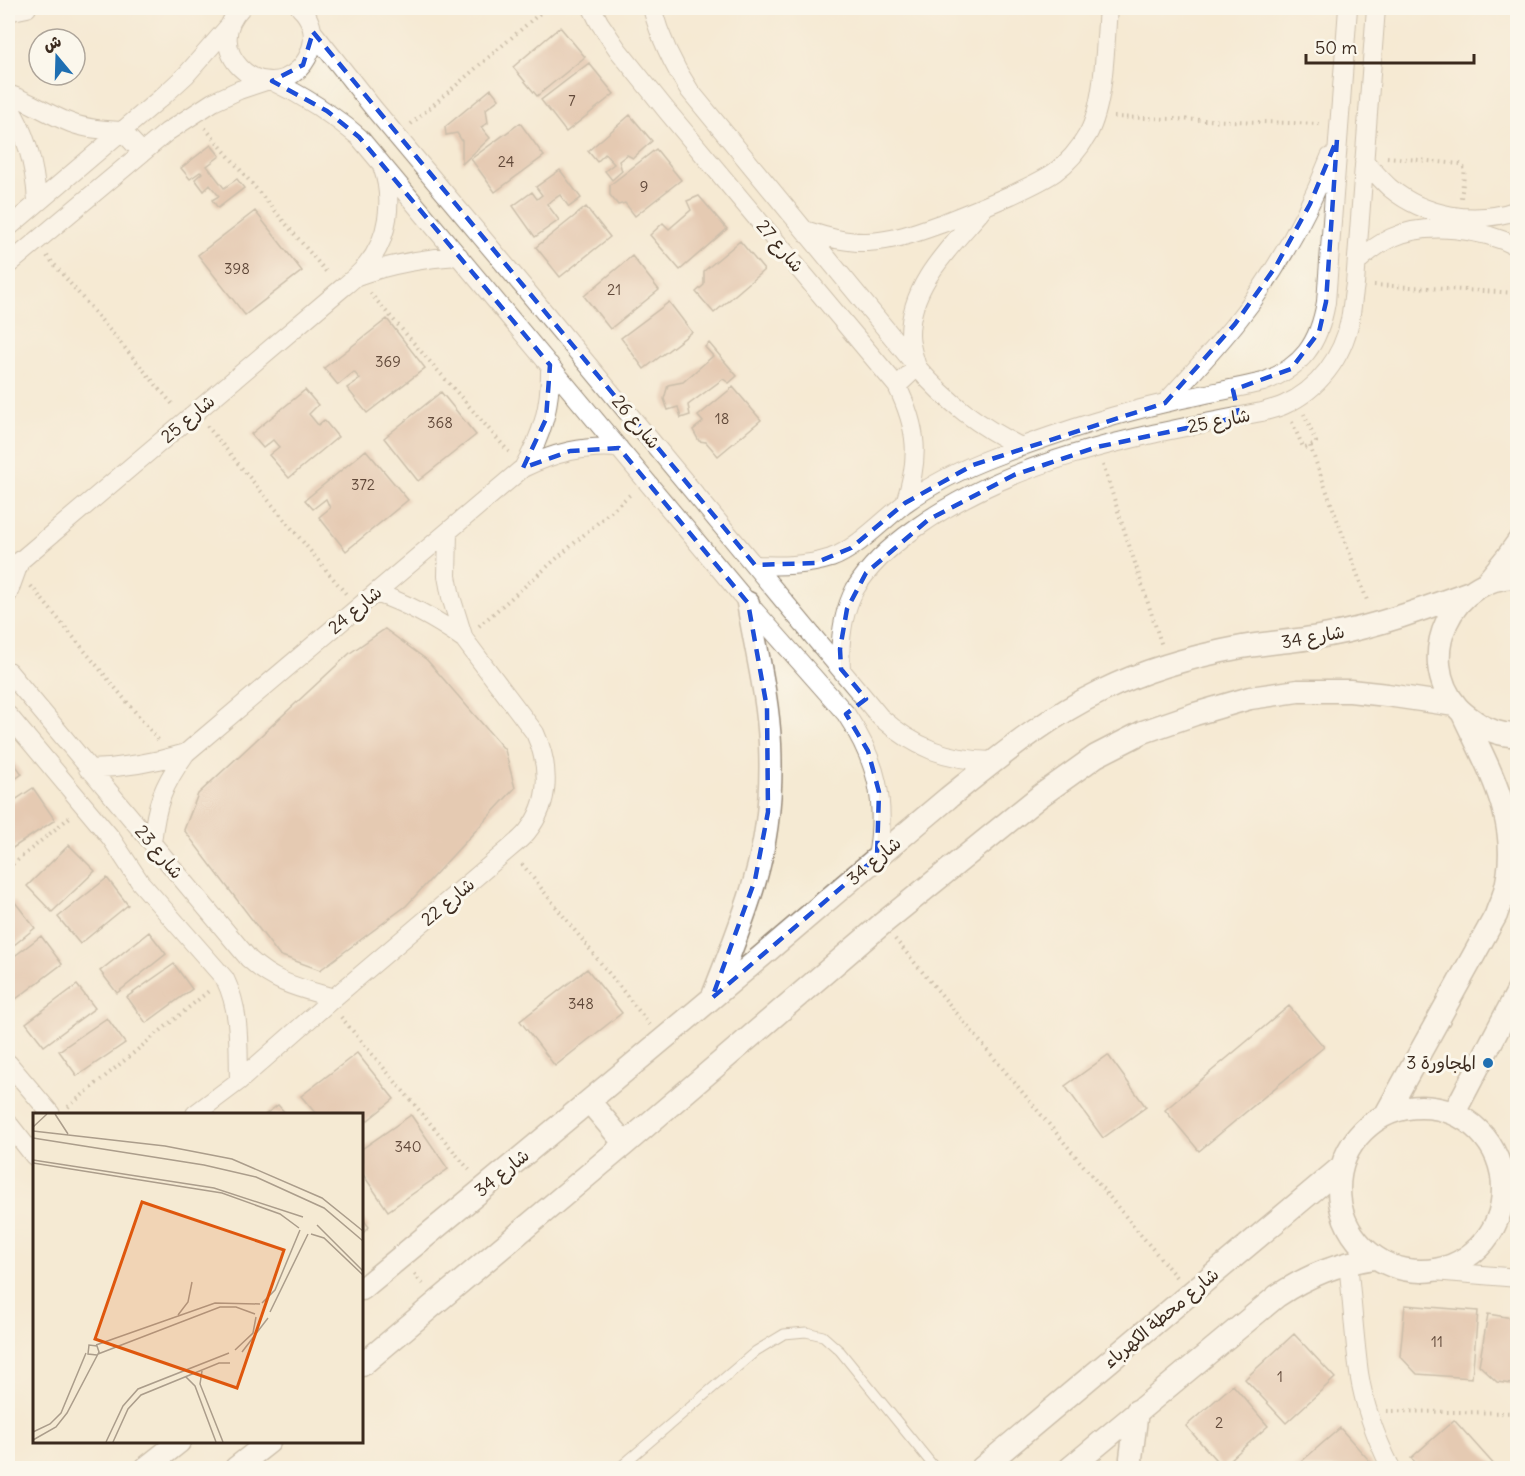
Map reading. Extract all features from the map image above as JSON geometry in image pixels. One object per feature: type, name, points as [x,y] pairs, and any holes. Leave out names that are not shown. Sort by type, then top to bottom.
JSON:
[{"type":"street","points":[[8,12],[27,8]]},
{"type":"street","name":"شارع 27","points":[[592,8],[608,36],[667,111],[897,387],[906,405],[915,444],[912,484],[905,504]]},
{"type":"street","name":"شارع 27","points":[[652,8],[665,48],[690,91],[917,367],[964,414],[1021,447]]},
{"type":"street","points":[[805,230],[846,241],[888,240],[914,233],[984,207],[1055,172],[1079,147],[1089,132],[1095,116],[1100,91],[1108,8]]},
{"type":"street","name":"شارع 25","points":[[755,565],[795,565],[814,563],[834,557],[850,548],[905,504],[950,476],[989,459],[1116,416],[1263,382],[1291,369],[1311,346],[1318,332],[1326,302],[1348,8]]},
{"type":"street","name":"شارع 25","points":[[841,669],[842,628],[855,590],[866,573],[894,545],[950,506],[1014,476],[1097,447],[1262,412],[1305,393],[1329,368],[1339,354],[1350,321],[1355,284],[1376,8]]},
{"type":"street","name":"شارع 26","points":[[303,9],[313,32],[397,136],[880,717],[897,732],[935,752],[973,761],[993,761]]},
{"type":"street","points":[[8,228],[186,75],[234,14]]},
{"type":"street","name":"شارع 26","points":[[234,14],[227,39],[229,51],[243,72],[309,99],[359,137],[748,603],[846,714],[868,751],[875,772],[882,814],[878,857]]},
{"type":"street","points":[[8,265],[142,152],[193,114],[239,90],[295,73],[309,55],[313,43],[313,32]]},
{"type":"street","points":[[667,111],[690,91]]},
{"type":"street","points":[[8,94],[73,123],[97,129],[122,130],[142,152]]},
{"type":"street","points":[[8,105],[22,132],[30,155],[37,201]]},
{"type":"street","points":[[1165,403],[1257,296],[1310,204],[1338,132]]},
{"type":"street","points":[[1365,158],[1391,188],[1406,199],[1518,247]]},
{"type":"street","name":"شارع 25","points":[[15,566],[366,266],[382,239],[386,225],[388,191],[379,159]]},
{"type":"street","points":[[897,387],[917,367],[910,337],[916,301],[923,285],[932,269],[984,207]]},
{"type":"street","points":[[1357,262],[1380,244],[1407,232],[1518,210]]},
{"type":"street","name":"شارع 25","points":[[355,276],[406,262],[459,256]]},
{"type":"street","points":[[499,304],[521,284]]},
{"type":"street","name":"شارع 24","points":[[524,468],[546,419],[551,383],[550,365]]},
{"type":"street","points":[[1233,390],[1239,417]]},
{"type":"street","name":"شارع 24","points":[[88,769],[152,763],[179,755],[524,468],[554,454],[570,450],[594,447],[619,448]]},
{"type":"street","points":[[879,524],[894,545]]},
{"type":"street","name":"شارع 22","points":[[448,532],[447,576],[464,639]]},
{"type":"street","points":[[1386,1114],[1496,915],[1504,893],[1509,869],[1508,821],[1501,798],[1459,709],[1444,687],[1439,667],[1439,645],[1444,625],[1455,607],[1478,587],[1508,556],[1518,542]]},
{"type":"street","points":[[8,594],[15,566]]},
{"type":"street","name":"شارع 34","points":[[363,1288],[993,761],[1032,732],[1101,691],[1169,664],[1245,647],[1329,635],[1376,624],[1430,607],[1508,576],[1518,577]]},
{"type":"street","name":"شارع 22","points":[[196,1113],[239,1081],[510,849],[527,832],[542,806],[546,784],[545,761],[535,733],[464,639],[431,616],[376,593]]},
{"type":"street","points":[[712,998],[745,913],[755,880],[768,812],[770,765],[767,708],[748,603]]},
{"type":"street","name":"شارع 23","points":[[8,671],[249,958],[261,970],[288,985],[332,1000]]},
{"type":"street","points":[[363,1364],[882,924],[1040,796],[1096,756],[1143,732],[1195,714],[1251,698],[1299,691],[1350,691],[1387,695],[1459,709],[1485,729],[1518,735]]},
{"type":"street","points":[[846,714],[866,699]]},
{"type":"street","name":"شارع 23","points":[[8,714],[111,838],[140,882],[225,979],[231,992],[237,1017],[239,1081]]},
{"type":"street","points":[[28,739],[49,721]]},
{"type":"street","name":"شارع 24","points":[[152,843],[154,819],[161,795],[179,755]]},
{"type":"street","points":[[190,940],[214,918]]},
{"type":"street","points":[[1454,1113],[1517,992]]},
{"type":"street","points":[[8,1063],[50,1113]]},
{"type":"street","points":[[589,1101],[625,1144]]},
{"type":"street","points":[[1434,1271],[1460,1262],[1482,1245],[1511,1201],[1497,1156],[1487,1138],[1472,1123],[1454,1113],[1431,1106],[1408,1107],[1386,1114],[1366,1127],[1350,1146],[1340,1168],[1338,1193],[1343,1218],[1356,1240],[1374,1258],[1393,1267],[1413,1271],[1518,1278]]},
{"type":"street","points":[[8,1123],[33,1155]]},
{"type":"street","name":"شارع محطة الكهرباء","points":[[982,1468],[1340,1168]]},
{"type":"street","points":[[1070,1468],[1277,1296],[1323,1271],[1348,1262],[1374,1258]]},
{"type":"street","points":[[1348,1262],[1359,1374],[1368,1411],[1380,1446],[1391,1468]]},
{"type":"street","points":[[1132,1468],[1131,1458],[1137,1411]]},
{"type":"street","points":[[146,1468],[178,1443]]},
{"type":"street","points":[[236,1468],[268,1443]]},
{"type":"lane","points":[[620,1468],[756,1351],[784,1334],[806,1332],[824,1336],[840,1351],[935,1468]]},
{"type":"path","points":[[397,136],[546,8]]},
{"type":"path","points":[[193,114],[341,289]]},
{"type":"path","points":[[1095,116],[1338,132]]},
{"type":"path","points":[[1365,158],[1463,166],[1465,170],[1459,223]]},
{"type":"path","points":[[35,242],[191,416],[357,608]]},
{"type":"path","points":[[355,276],[524,468]]},
{"type":"path","points":[[1355,284],[1518,293]]},
{"type":"path","points":[[1291,401],[1316,442],[1305,448],[1303,447],[1291,401]]},
{"type":"path","points":[[1310,446],[1376,624]]},
{"type":"path","points":[[1097,447],[1169,664]]},
{"type":"path","points":[[464,639],[646,480]]},
{"type":"path","points":[[15,566],[179,755]]},
{"type":"path","points":[[8,868],[84,806]]},
{"type":"path","points":[[510,849],[662,1040]]},
{"type":"path","points":[[882,924],[1190,1294]]},
{"type":"path","points":[[68,1107],[225,979]]},
{"type":"path","points":[[332,1000],[484,1188]]},
{"type":"path","points":[[401,1257],[437,1302]]},
{"type":"path","points":[[1368,1411],[1518,1413]]},
{"type":"highlighted area","points":[[313,32],[755,565],[815,563],[851,548],[905,503],[973,465],[1165,403],[1235,324],[1276,266],[1310,204],[1337,139],[1326,302],[1319,332],[1291,369],[1233,390],[1239,417],[1097,447],[1014,475],[928,520],[866,573],[847,609],[840,649],[841,669],[866,699],[846,714],[868,751],[879,792],[877,857],[712,998],[755,880],[768,812],[767,708],[748,603],[619,448],[570,451],[523,468],[546,419],[550,365],[359,137],[327,111],[272,81],[303,65]]},
{"type":"building","points":[[560,27],[585,57],[537,96],[513,67]]},
{"type":"building","points":[[589,63],[614,94],[566,132],[541,100]]},
{"type":"building","points":[[491,89],[499,99],[486,109],[488,123],[481,127],[490,138],[462,164],[462,141],[457,133],[446,135],[445,127]]},
{"type":"building","points":[[630,115],[652,141],[633,158],[627,155],[619,161],[622,171],[612,180],[605,171],[614,164],[605,154],[597,162],[588,151]]},
{"type":"building","points":[[520,123],[544,156],[495,192],[471,159]]},
{"type":"building","points":[[211,145],[220,156],[207,166],[224,188],[237,179],[244,188],[218,208],[212,200],[219,196],[210,185],[204,191],[195,179],[202,173],[190,179],[181,168]]},
{"type":"building","points":[[656,149],[681,180],[635,216],[625,203],[618,205],[610,195],[610,185]]},
{"type":"building","points":[[560,170],[581,198],[569,207],[560,195],[547,204],[559,220],[535,237],[513,206],[532,192],[537,199],[542,195],[536,187]]},
{"type":"building","points":[[699,196],[727,229],[680,270],[650,235],[663,223],[669,229],[691,210],[687,201]]},
{"type":"building","points":[[586,207],[610,237],[560,277],[536,247]]},
{"type":"building","points":[[255,211],[302,271],[245,315],[198,255]]},
{"type":"building","points":[[740,241],[764,270],[714,313],[696,292],[704,285],[704,271]]},
{"type":"building","points":[[632,256],[659,290],[610,329],[584,296]]},
{"type":"building","points":[[669,302],[692,332],[644,369],[621,338]]},
{"type":"building","points":[[387,319],[425,368],[367,413],[347,388],[360,379],[354,372],[338,385],[324,368]]},
{"type":"building","points":[[709,343],[737,376],[729,383],[723,379],[688,405],[690,415],[681,418],[678,407],[668,410],[664,399],[668,385],[683,382],[713,356],[705,347]]},
{"type":"building","points":[[733,387],[761,420],[718,456],[706,442],[699,441],[693,430],[703,422],[698,416]]},
{"type":"building","points":[[305,390],[318,405],[309,414],[318,425],[324,420],[338,437],[289,478],[269,455],[279,447],[273,440],[263,448],[251,434]]},
{"type":"building","points":[[441,392],[476,435],[418,481],[384,438]]},
{"type":"building","points":[[366,450],[408,500],[346,551],[319,517],[330,508],[326,499],[313,509],[305,500]]},
{"type":"building","points":[[385,629],[427,660],[505,750],[515,788],[406,906],[320,970],[279,955],[184,830],[198,794],[350,653]]},
{"type":"building","points":[[8,754],[22,774],[8,784]]},
{"type":"building","points":[[33,788],[55,820],[8,851],[8,805]]},
{"type":"building","points":[[69,845],[95,871],[52,912],[27,886]]},
{"type":"building","points":[[107,878],[128,905],[80,944],[58,917]]},
{"type":"building","points":[[14,901],[35,928],[8,950],[8,907]]},
{"type":"building","points":[[149,932],[166,954],[117,993],[100,971]]},
{"type":"building","points":[[41,936],[62,964],[8,1005],[8,961]]},
{"type":"building","points":[[174,964],[192,989],[146,1023],[127,997]]},
{"type":"building","points":[[587,969],[622,1013],[555,1066],[520,1021]]},
{"type":"building","points":[[77,985],[95,1008],[44,1046],[26,1023]]},
{"type":"building","points":[[1289,1006],[1324,1047],[1199,1151],[1165,1110]]},
{"type":"building","points":[[107,1018],[125,1043],[77,1076],[59,1051]]},
{"type":"building","points":[[357,1053],[394,1099],[363,1124],[363,1113],[315,1113],[301,1096]]},
{"type":"building","points":[[1108,1055],[1146,1107],[1103,1138],[1065,1086]]},
{"type":"building","points":[[278,1105],[285,1113],[267,1113]]},
{"type":"building","points":[[411,1115],[448,1169],[388,1211],[363,1174],[363,1148]]},
{"type":"building","points":[[363,1219],[369,1227],[363,1233]]},
{"type":"building","points":[[1405,1305],[1478,1311],[1472,1378],[1417,1374],[1400,1356]]},
{"type":"building","points":[[1488,1314],[1518,1319],[1518,1385],[1497,1382],[1479,1365]]},
{"type":"building","points":[[1294,1334],[1335,1378],[1286,1423],[1245,1379]]},
{"type":"building","points":[[1233,1385],[1268,1426],[1222,1467],[1186,1426]]},
{"type":"building","points":[[1454,1420],[1497,1468],[1421,1468],[1411,1458]]},
{"type":"building","points":[[1340,1428],[1376,1468],[1294,1468]]},
{"type":"place","name":"المجاورة 3","points":[[1488,1063]]}]
